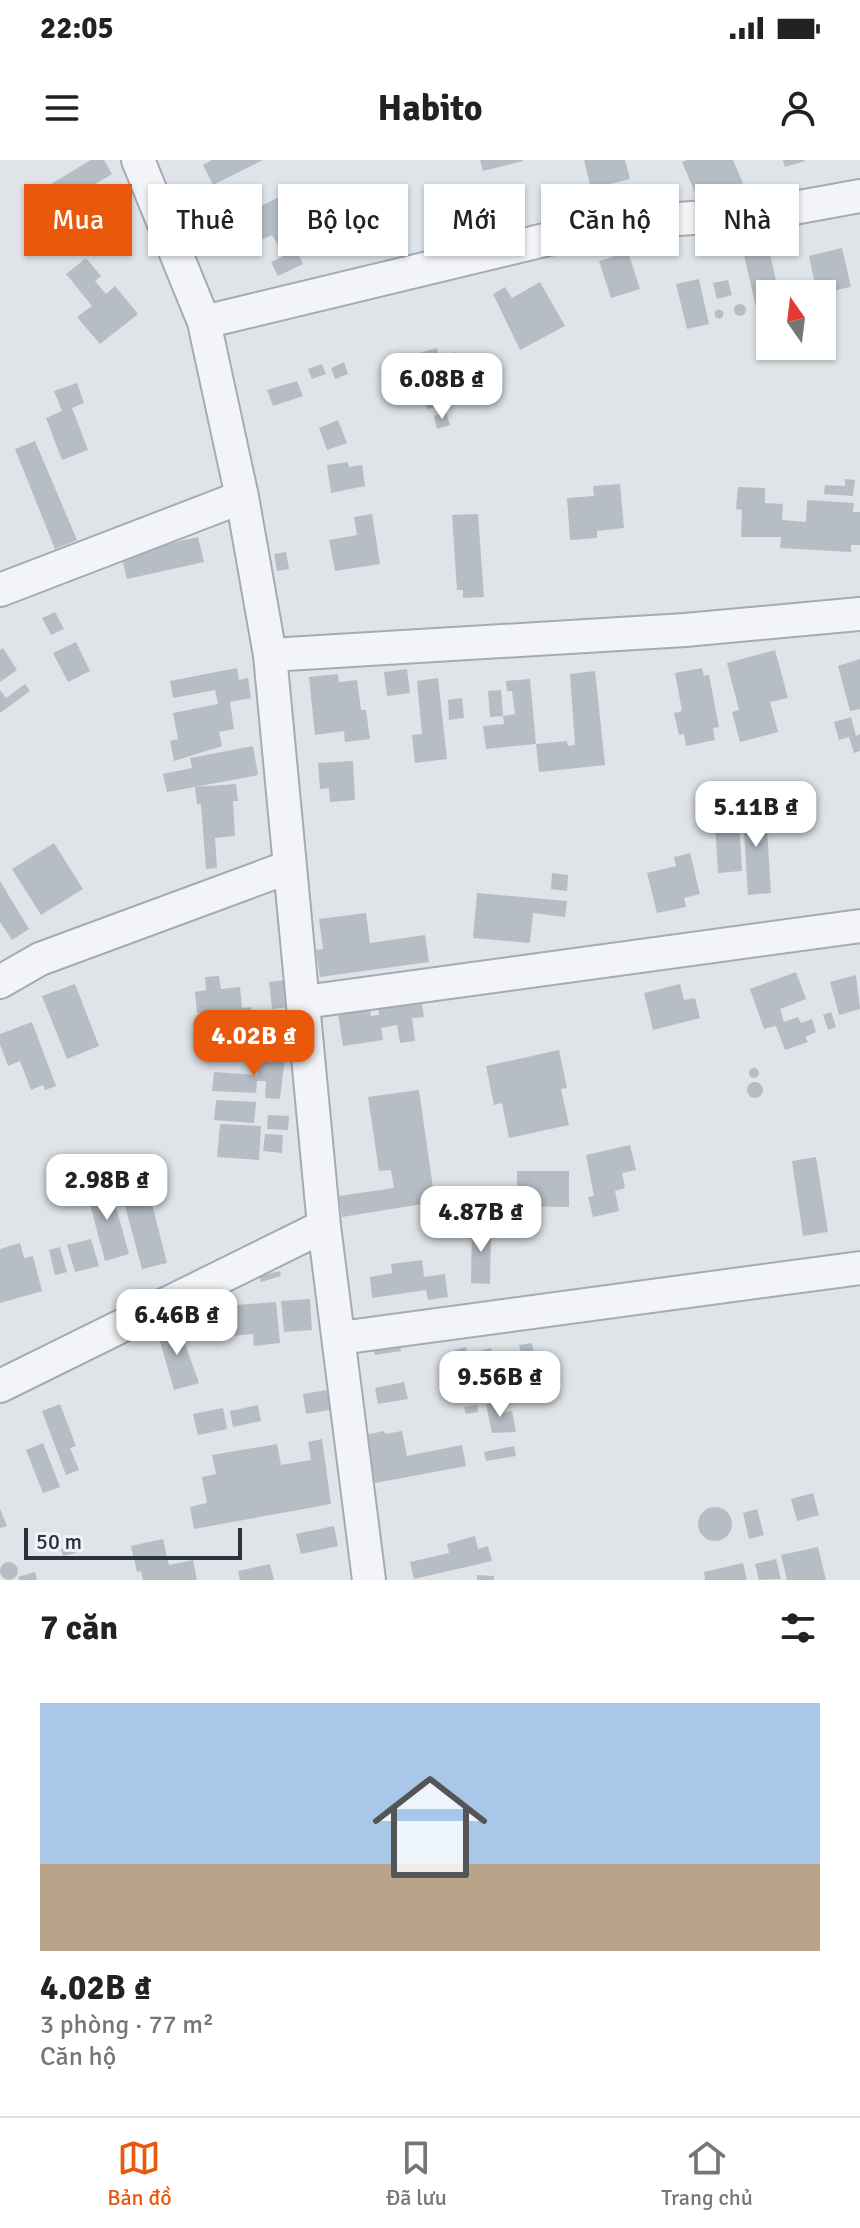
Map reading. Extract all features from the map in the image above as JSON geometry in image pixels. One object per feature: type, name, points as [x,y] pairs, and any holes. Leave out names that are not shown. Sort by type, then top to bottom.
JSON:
[{"type":"street","points":[[138,160],[204,322],[242,497],[270,655],[324,1226],[369,1580]]},
{"type":"street","points":[[204,322],[611,224],[772,212],[860,196]]},
{"type":"street","points":[[0,590],[242,497]]},
{"type":"street","points":[[270,655],[685,630],[860,614]]},
{"type":"street","points":[[0,982],[40,959],[289,867]]},
{"type":"street","points":[[304,1002],[860,926]]},
{"type":"street","points":[[0,1386],[324,1226]]},
{"type":"street","points":[[340,1338],[860,1268]]},
{"type":"building","points":[[91,160],[104,160],[112,174],[95,184],[51,184]]},
{"type":"building","points":[[212,160],[263,160],[215,184],[203,165]]},
{"type":"building","points":[[480,160],[523,160],[523,161],[483,171]]},
{"type":"building","points":[[584,160],[625,160],[630,179],[610,184],[590,184]]},
{"type":"building","points":[[733,160],[743,183],[695,184],[695,193],[682,162]]},
{"type":"building","points":[[783,160],[805,160],[805,161],[785,167]]},
{"type":"building","points":[[278,198],[278,246],[272,235],[262,240],[262,206]]},
{"type":"building","points":[[842,248],[851,287],[836,290],[836,280],[814,280],[809,256]]},
{"type":"building","points":[[284,256],[299,256],[303,264],[278,276],[271,262]]},
{"type":"building","points":[[629,256],[640,289],[611,298],[599,261]]},
{"type":"building","points":[[744,256],[770,256],[776,280],[756,280],[756,307]]},
{"type":"building","points":[[86,258],[101,276],[95,281],[106,294],[115,286],[138,314],[100,344],[77,317],[92,306],[66,274]]},
{"type":"building","points":[[699,279],[709,324],[687,329],[676,284]]},
{"type":"building","points":[[728,280],[732,295],[717,299],[713,283]]},
{"type":"building","points":[[540,282],[565,326],[520,350],[493,294],[505,287],[512,298]]},
{"type":"building","points":[[740,304],[746,310],[740,316],[734,310]]},
{"type":"building","points":[[719,309],[724,314],[719,319],[714,314]]},
{"type":"building","points":[[437,348],[439,357],[455,352],[461,371],[444,376],[452,403],[427,409],[412,355]]},
{"type":"building","points":[[344,362],[348,374],[335,379],[331,368]]},
{"type":"building","points":[[322,364],[326,374],[312,379],[308,369]]},
{"type":"building","points":[[297,381],[303,396],[273,406],[267,390]]},
{"type":"building","points":[[77,383],[84,403],[72,408],[88,450],[62,460],[46,418],[62,411],[54,391]]},
{"type":"building","points":[[446,412],[450,425],[437,429],[434,416]]},
{"type":"building","points":[[338,420],[347,443],[327,450],[319,428]]},
{"type":"building","points":[[35,441],[77,540],[55,549],[15,449]]},
{"type":"building","points":[[348,462],[349,467],[362,465],[365,486],[331,493],[327,465]]},
{"type":"building","points":[[845,479],[855,480],[853,496],[824,494],[825,485],[845,486]]},
{"type":"building","points":[[620,484],[624,528],[597,531],[597,538],[570,540],[567,498],[594,496],[593,486]]},
{"type":"building","points":[[738,487],[765,488],[765,503],[783,504],[782,520],[806,522],[807,500],[854,503],[853,512],[860,512],[860,545],[851,545],[851,552],[780,548],[781,537],[741,537],[742,510],[736,509]]},
{"type":"building","points":[[372,514],[380,564],[335,571],[329,540],[357,535],[354,517]]},
{"type":"building","points":[[478,514],[484,597],[463,598],[463,590],[457,590],[452,515]]},
{"type":"building","points":[[198,537],[204,562],[127,579],[121,554]]},
{"type":"building","points":[[286,552],[289,569],[277,571],[274,554]]},
{"type":"building","points":[[55,612],[64,629],[51,635],[42,618]]},
{"type":"building","points":[[76,642],[90,671],[68,682],[53,653]]},
{"type":"building","points":[[3,648],[17,670],[0,682],[0,650]]},
{"type":"building","points":[[775,650],[788,698],[770,702],[778,732],[740,742],[732,712],[739,710],[727,663]]},
{"type":"building","points":[[860,659],[860,709],[850,711],[838,666]]},
{"type":"building","points":[[237,668],[239,680],[248,678],[251,698],[230,702],[234,729],[219,732],[222,746],[174,761],[170,741],[178,739],[173,713],[218,704],[215,690],[173,698],[170,681]]},
{"type":"building","points":[[702,668],[704,676],[709,675],[719,727],[713,728],[715,740],[686,746],[684,734],[679,735],[674,713],[682,711],[675,673]]},
{"type":"building","points":[[407,669],[410,693],[387,696],[384,672]]},
{"type":"building","points":[[595,671],[605,765],[539,772],[536,744],[567,741],[568,746],[575,745],[570,674]]},
{"type":"building","points":[[338,674],[339,682],[357,680],[361,710],[366,710],[370,739],[345,742],[344,731],[315,735],[309,677]]},
{"type":"building","points":[[438,678],[447,759],[415,763],[412,735],[422,734],[417,681]]},
{"type":"building","points":[[530,679],[536,744],[486,749],[483,726],[504,724],[503,716],[515,714],[512,691],[507,691],[506,681]]},
{"type":"building","points":[[25,684],[30,691],[0,713],[0,690],[6,698]]},
{"type":"building","points":[[501,690],[503,716],[490,717],[488,691]]},
{"type":"building","points":[[462,698],[464,718],[449,720],[448,700]]},
{"type":"building","points":[[851,717],[856,736],[860,734],[860,751],[854,753],[849,737],[839,740],[834,722]]},
{"type":"building","points":[[253,746],[258,775],[167,792],[163,774],[192,768],[190,758]]},
{"type":"building","points":[[353,761],[355,800],[330,802],[329,788],[320,789],[318,763]]},
{"type":"building","points":[[236,784],[238,801],[233,801],[235,836],[215,838],[217,868],[206,869],[201,804],[197,804],[195,787]]},
{"type":"building","points":[[759,798],[761,831],[767,830],[771,893],[748,895],[742,799]]},
{"type":"building","points":[[739,822],[742,871],[718,873],[715,823]]},
{"type":"building","points":[[54,843],[83,889],[41,915],[12,869]]},
{"type":"building","points":[[690,853],[700,894],[684,898],[686,907],[657,913],[647,873],[676,866],[674,857]]},
{"type":"building","points":[[552,873],[568,875],[567,891],[551,889]]},
{"type":"building","points":[[0,881],[29,929],[12,940],[0,922]]},
{"type":"building","points":[[477,893],[567,901],[565,917],[533,913],[530,943],[473,938]]},
{"type":"building","points":[[366,913],[370,943],[425,935],[429,962],[320,977],[316,950],[323,949],[319,919]]},
{"type":"building","points":[[796,972],[806,999],[780,1009],[784,1022],[798,1017],[801,1023],[812,1019],[816,1032],[805,1037],[808,1042],[785,1050],[776,1026],[764,1029],[750,989]]},
{"type":"building","points":[[856,975],[860,1009],[839,1015],[830,982]]},
{"type":"building","points":[[219,976],[221,989],[240,987],[242,1008],[251,1007],[254,1040],[208,1045],[205,1012],[197,1013],[195,992],[206,990],[205,977]]},
{"type":"building","points":[[286,980],[289,1007],[272,1009],[269,982]]},
{"type":"building","points":[[75,984],[99,1046],[67,1059],[42,996]]},
{"type":"building","points":[[680,984],[684,1000],[695,998],[700,1018],[653,1030],[644,993]]},
{"type":"building","points":[[421,999],[424,1017],[412,1018],[415,1041],[400,1043],[397,1025],[381,1028],[383,1040],[343,1046],[337,1008],[369,1003],[371,1016],[379,1015],[378,1005]]},
{"type":"building","points":[[831,1012],[836,1027],[828,1030],[823,1015]]},
{"type":"building","points":[[32,1022],[56,1086],[45,1090],[43,1085],[31,1090],[20,1061],[8,1066],[0,1044],[0,1034]]},
{"type":"building","points":[[559,1050],[567,1088],[561,1089],[569,1125],[509,1138],[502,1103],[494,1105],[486,1066]]},
{"type":"building","points":[[259,1055],[285,1057],[280,1099],[265,1098],[266,1081],[257,1081],[256,1093],[212,1091],[214,1072],[257,1075]]},
{"type":"building","points":[[754,1068],[759,1073],[754,1078],[749,1073]]},
{"type":"building","points":[[755,1082],[763,1090],[755,1098],[747,1090]]},
{"type":"building","points":[[419,1090],[435,1202],[342,1217],[339,1196],[394,1188],[391,1170],[379,1171],[368,1097]]},
{"type":"building","points":[[216,1100],[256,1102],[254,1123],[214,1120]]},
{"type":"building","points":[[268,1115],[289,1116],[288,1130],[267,1129]]},
{"type":"building","points":[[220,1124],[261,1126],[259,1160],[217,1157]]},
{"type":"building","points":[[265,1134],[283,1135],[282,1153],[263,1151]]},
{"type":"building","points":[[630,1145],[636,1170],[622,1173],[625,1188],[615,1191],[619,1211],[593,1217],[588,1197],[594,1196],[586,1155]]},
{"type":"building","points":[[816,1157],[828,1232],[803,1236],[792,1161]]},
{"type":"building","points":[[517,1171],[569,1171],[569,1207],[517,1206]]},
{"type":"building","points":[[144,1173],[167,1263],[142,1269],[118,1180]]},
{"type":"building","points":[[109,1182],[129,1254],[105,1261],[86,1189]]},
{"type":"building","points":[[493,1190],[506,1190],[506,1207],[493,1207]]},
{"type":"building","points":[[472,1224],[491,1224],[490,1284],[471,1283]]},
{"type":"building","points":[[91,1239],[99,1266],[75,1272],[67,1245]]},
{"type":"building","points":[[20,1243],[24,1258],[33,1256],[42,1291],[0,1303],[0,1249]]},
{"type":"building","points":[[60,1247],[67,1272],[55,1275],[49,1250]]},
{"type":"building","points":[[422,1260],[424,1277],[445,1274],[448,1297],[428,1300],[426,1290],[372,1298],[370,1277],[392,1273],[391,1264]]},
{"type":"building","points":[[280,1271],[281,1276],[261,1282],[259,1276]]},
{"type":"building","points":[[223,1292],[224,1306],[276,1302],[280,1343],[254,1346],[253,1334],[219,1337],[217,1307],[204,1308],[203,1294]]},
{"type":"building","points":[[310,1299],[312,1330],[284,1332],[281,1301]]},
{"type":"building","points":[[177,1322],[199,1383],[174,1390],[156,1328]]},
{"type":"building","points":[[398,1335],[401,1351],[375,1355],[372,1339]]},
{"type":"building","points":[[532,1343],[535,1362],[523,1364],[519,1345]]},
{"type":"building","points":[[466,1347],[469,1360],[457,1362],[455,1350]]},
{"type":"building","points":[[491,1348],[493,1357],[481,1359],[480,1351]]},
{"type":"building","points":[[501,1356],[508,1396],[486,1400],[481,1372],[496,1370],[493,1357]]},
{"type":"building","points":[[467,1366],[472,1390],[457,1393],[453,1368]]},
{"type":"building","points":[[534,1374],[536,1384],[526,1386],[524,1376]]},
{"type":"building","points":[[404,1382],[408,1399],[378,1404],[375,1388]]},
{"type":"building","points":[[327,1390],[330,1410],[306,1414],[303,1394]]},
{"type":"building","points":[[499,1402],[502,1413],[512,1411],[516,1432],[492,1433],[486,1404]]},
{"type":"building","points":[[60,1404],[76,1446],[70,1448],[79,1470],[66,1475],[42,1411]]},
{"type":"building","points":[[258,1405],[261,1421],[233,1427],[230,1411]]},
{"type":"building","points":[[477,1405],[478,1412],[466,1414],[464,1407]]},
{"type":"building","points":[[223,1408],[227,1429],[198,1435],[193,1414]]},
{"type":"building","points":[[384,1431],[385,1434],[402,1431],[407,1456],[462,1445],[466,1466],[375,1483],[366,1435]]},
{"type":"building","points":[[322,1439],[331,1504],[194,1529],[190,1507],[207,1503],[202,1477],[216,1474],[212,1455],[277,1444],[281,1465],[311,1460],[308,1442]]},
{"type":"building","points":[[43,1443],[60,1487],[43,1493],[26,1450]]},
{"type":"building","points":[[514,1446],[516,1456],[486,1461],[484,1452]]},
{"type":"building","points":[[813,1493],[819,1515],[797,1521],[791,1499]]},
{"type":"building","points":[[715,1507],[727,1512],[732,1524],[727,1536],[715,1541],[703,1536],[698,1524],[703,1512]]},
{"type":"building","points":[[0,1509],[7,1526],[0,1528]]},
{"type":"building","points":[[757,1509],[764,1535],[749,1539],[743,1513]]},
{"type":"building","points":[[334,1526],[338,1546],[301,1554],[296,1534]]},
{"type":"building","points":[[475,1536],[478,1549],[488,1546],[492,1561],[414,1579],[410,1562],[449,1553],[447,1544]]},
{"type":"building","points":[[163,1539],[169,1565],[193,1560],[197,1580],[143,1580],[141,1571],[137,1572],[131,1546]]},
{"type":"building","points":[[74,1546],[76,1553],[63,1556],[61,1549]]},
{"type":"building","points":[[818,1547],[826,1580],[787,1580],[781,1555]]},
{"type":"building","points":[[776,1559],[781,1579],[759,1580],[755,1564]]},
{"type":"building","points":[[9,1562],[18,1571],[9,1580],[0,1571]]},
{"type":"building","points":[[743,1563],[747,1580],[705,1580],[704,1572]]},
{"type":"building","points":[[270,1564],[274,1580],[240,1580],[238,1571]]},
{"type":"building","points":[[35,1572],[37,1580],[19,1580],[18,1577]]},
{"type":"building","points":[[477,1575],[494,1576],[494,1580],[477,1580]]}]
